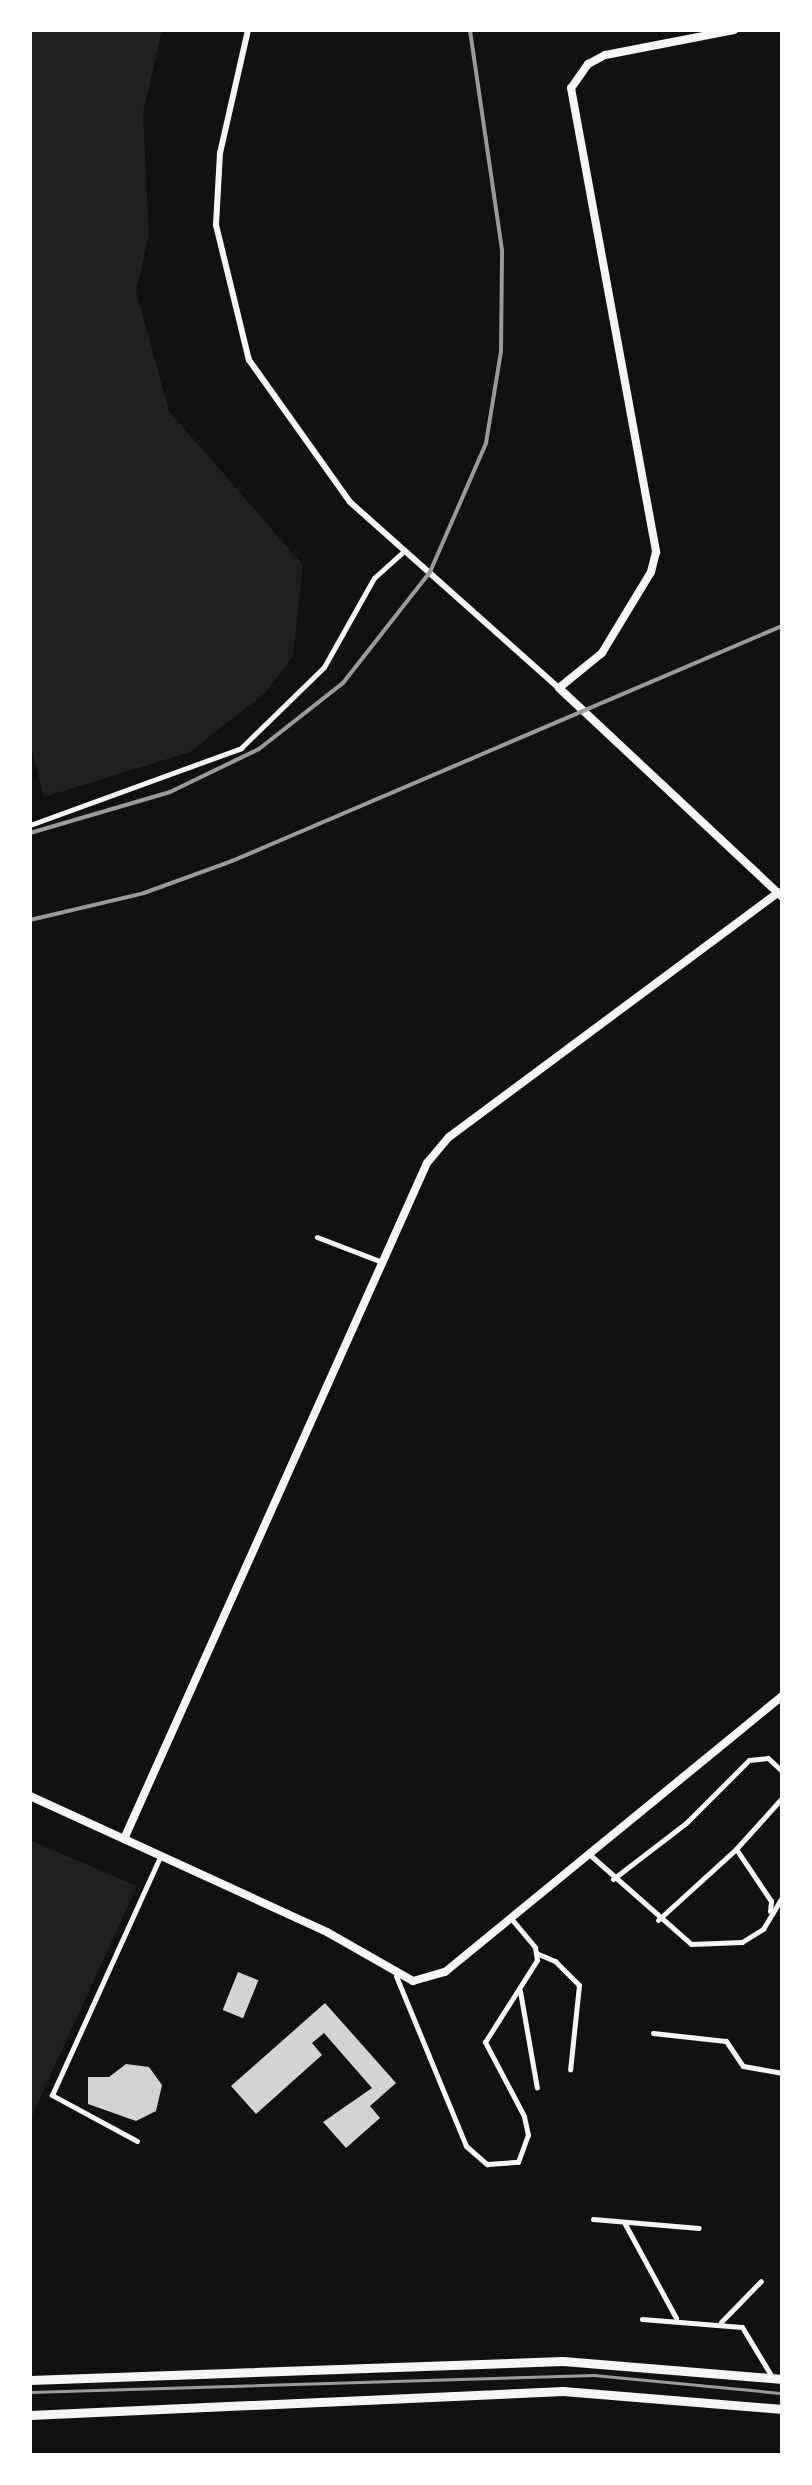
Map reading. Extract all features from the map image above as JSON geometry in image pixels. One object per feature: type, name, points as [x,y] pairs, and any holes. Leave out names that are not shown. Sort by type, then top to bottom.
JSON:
[{"type":"main road","points":[[124,1838],[427,1163],[450,1137],[781,893],[559,688],[602,653],[656,552],[571,88],[588,64],[605,55],[734,30]]},
{"type":"main road","points":[[30,1796],[327,1932],[396,1976],[414,1981],[445,1972],[782,1696]]},
{"type":"main road","points":[[30,2380],[563,2360],[777,2378]]},
{"type":"main road","points":[[30,2415],[564,2391],[782,2409]]},
{"type":"street","points":[[248,30],[217,179],[216,225],[232,311],[274,404],[350,502],[559,688]]},
{"type":"street","points":[[30,825],[241,748],[332,659],[374,578],[403,552]]},
{"type":"street","points":[[316,1236],[382,1262]]},
{"type":"street","points":[[613,1879],[686,1823],[749,1760],[768,1758],[782,1771]]},
{"type":"street","points":[[658,1920],[736,1848],[782,1798]]},
{"type":"street","points":[[589,1854],[658,1920],[691,1944],[731,1946],[763,1929],[771,1901],[736,1848]]},
{"type":"street","points":[[137,2141],[52,2095],[161,1856]]},
{"type":"street","points":[[769,1914],[782,1897]]},
{"type":"street","points":[[511,1918],[536,1953],[555,1961],[579,1984],[570,2070]]},
{"type":"street","points":[[396,1976],[466,2146],[487,2164],[518,2162],[528,2134],[485,2042],[536,1953]]},
{"type":"street","points":[[519,1988],[537,2088]]},
{"type":"street","points":[[653,2033],[726,2041],[743,2066],[782,2073]]},
{"type":"street","points":[[593,2219],[699,2228]]},
{"type":"street","points":[[625,2224],[676,2318]]},
{"type":"street","points":[[721,2322],[761,2281]]},
{"type":"street","points":[[642,2319],[676,2318],[742,2327],[777,2378]]},
{"type":"shaded area","points":[[30,30],[162,30],[143,113],[149,235],[136,291],[169,411],[303,565],[293,656],[265,693],[190,752],[44,797],[30,743]]},
{"type":"shaded area","points":[[30,1840],[137,1886],[30,2120]]},
{"type":"building","points":[[238,1972],[258,1980],[243,2018],[223,2010]]},
{"type":"building","points":[[325,2003],[396,2083],[370,2106],[380,2118],[346,2148],[323,2122],[372,2088],[324,2033],[312,2043],[322,2055],[256,2114],[231,2086]]},
{"type":"building","points":[[126,2064],[149,2067],[162,2085],[156,2111],[136,2121],[88,2104],[88,2077],[109,2077]]},
{"type":"tram line","points":[[30,2392],[594,2375],[782,2393]]},
{"type":"railway","points":[[30,833],[170,792],[259,749],[343,683],[430,572],[486,443],[501,351],[502,250],[470,30]]},
{"type":"railway","points":[[30,920],[144,893],[232,861],[782,626]]}]
